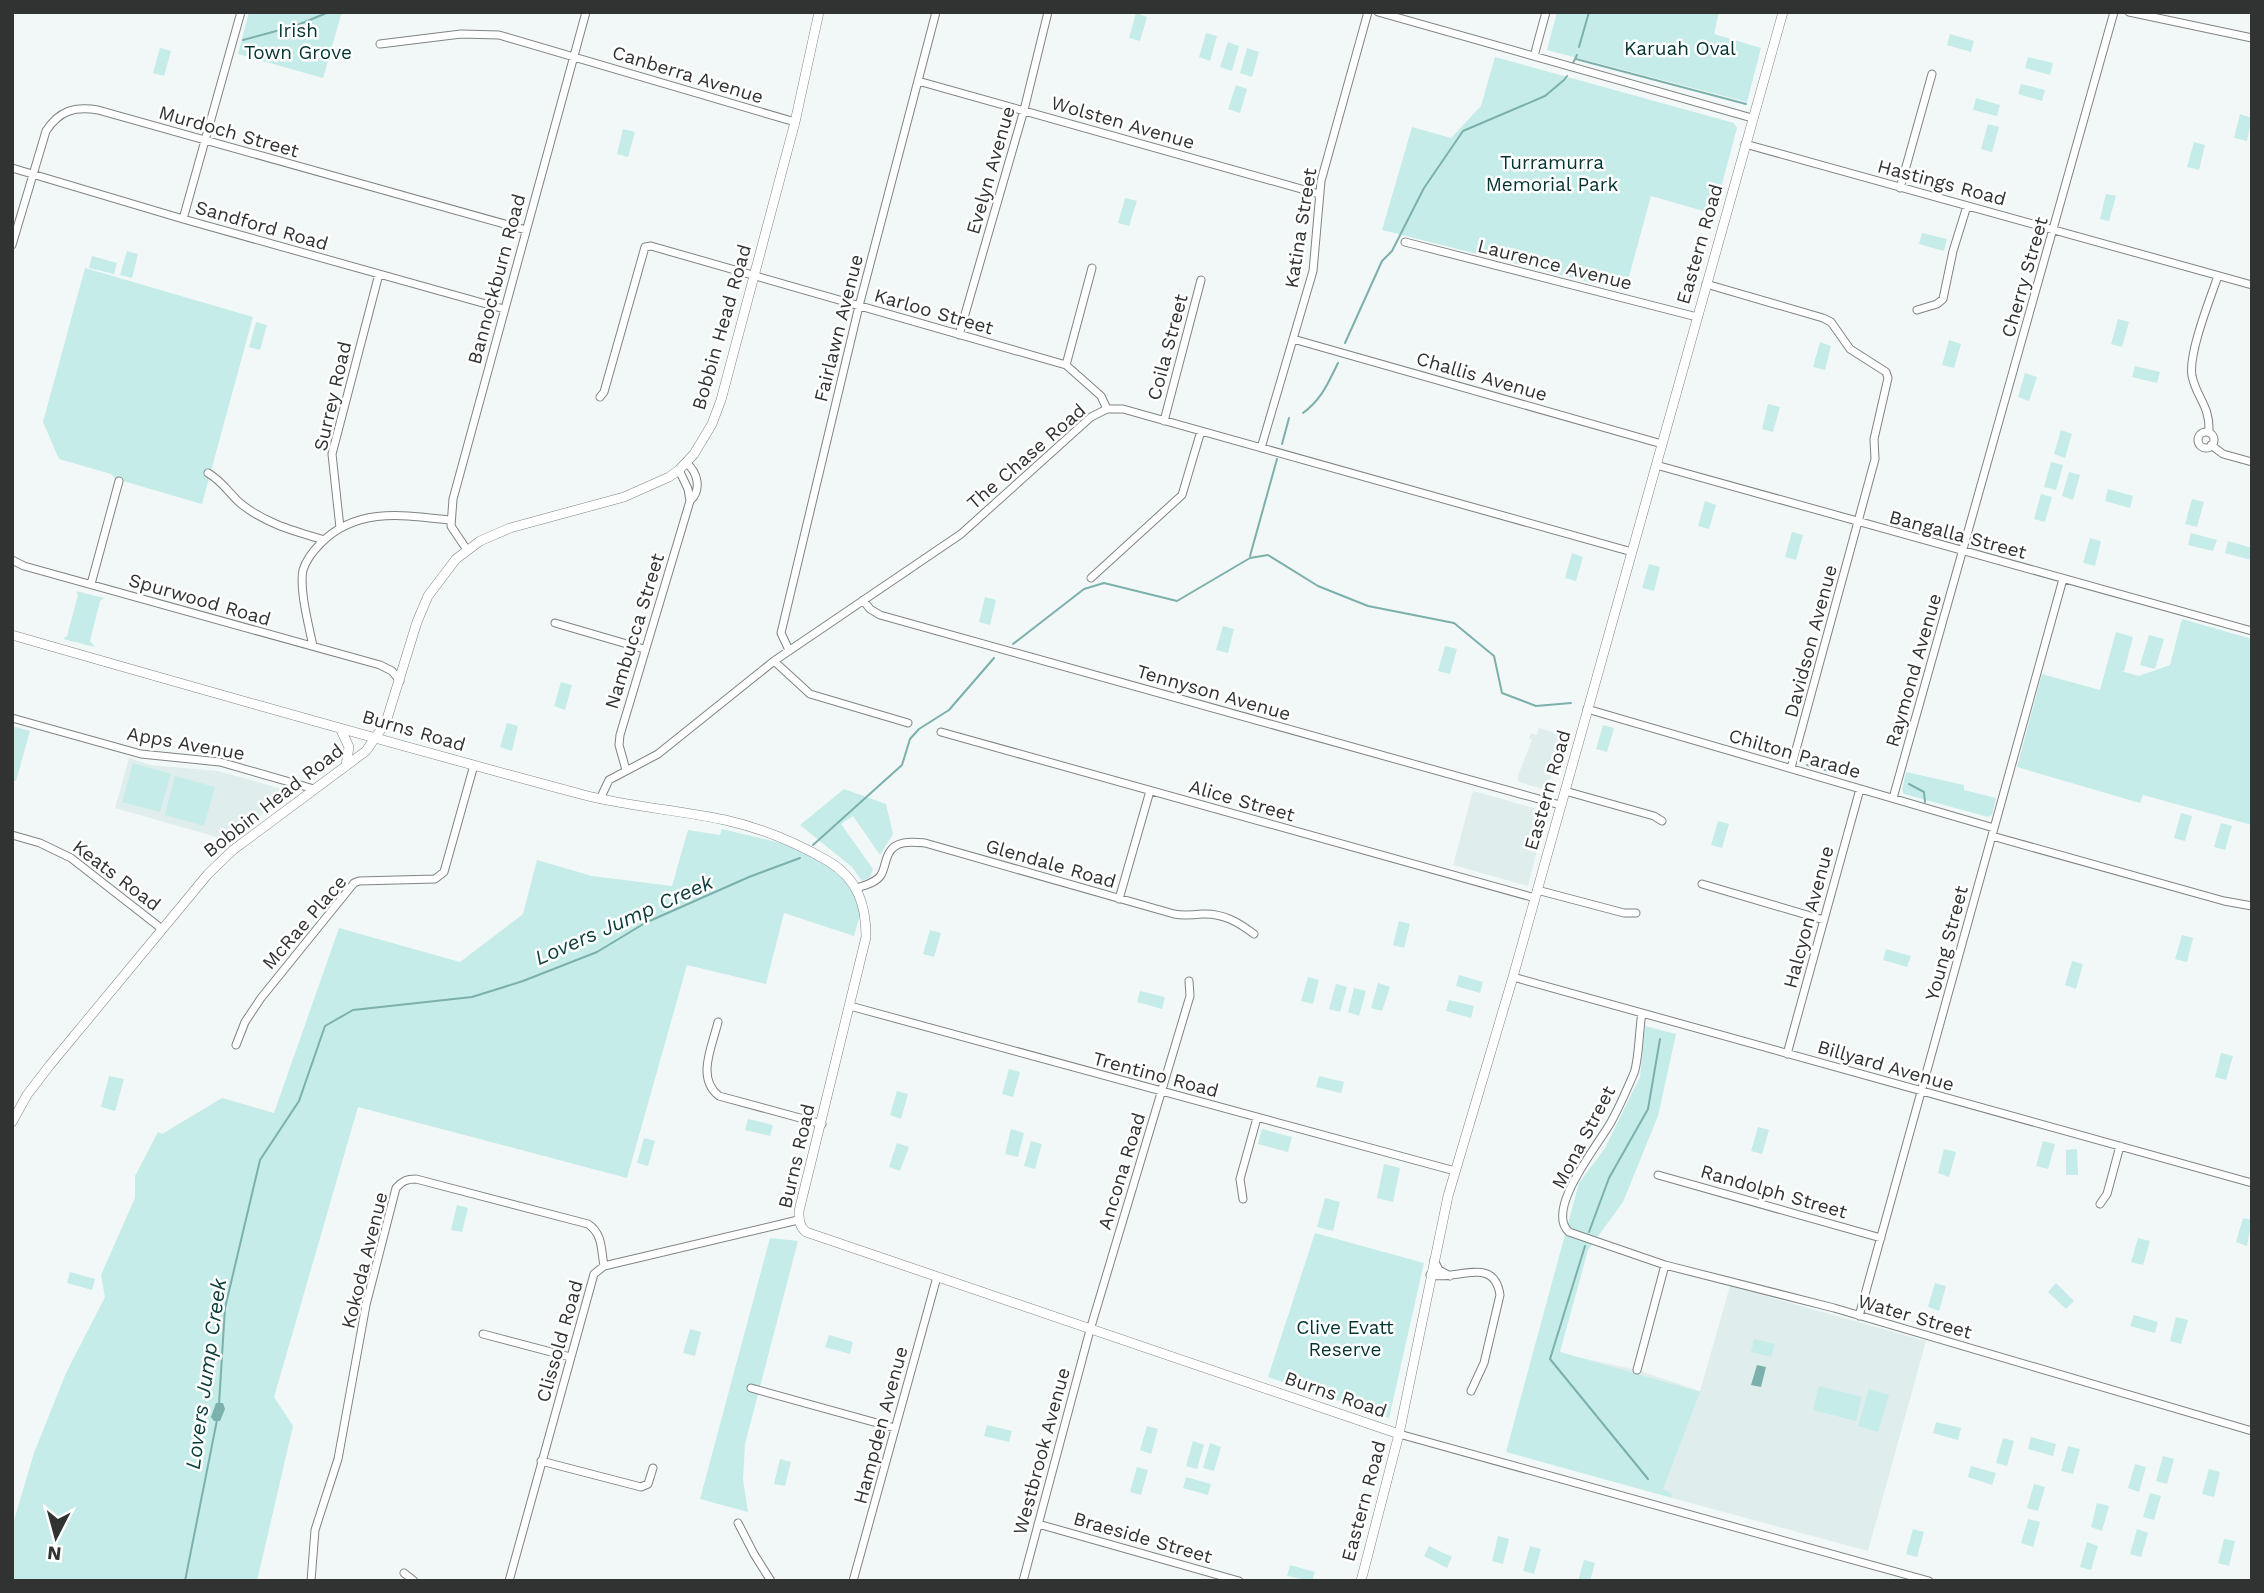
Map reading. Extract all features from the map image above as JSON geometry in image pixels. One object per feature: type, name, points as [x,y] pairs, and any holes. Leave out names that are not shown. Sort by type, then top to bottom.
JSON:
[{"type":"main road","name":"Bobbin Head Road","points":[[12,1122],[27,1095],[50,1065],[220,862],[366,751],[386,722],[417,622],[428,596],[447,569],[467,550],[491,535],[639,492],[679,470],[702,441],[721,400],[794,122],[819,12]]},
{"type":"main road","name":"Eastern Road","points":[[1361,1581],[1399,1434],[1433,1258],[1455,1171],[1513,977],[1783,12]]},
{"type":"main road","name":"Burns Road","points":[[12,635],[600,799],[724,820],[752,828],[830,862],[848,876],[857,888],[865,912],[866,937],[799,1220],[807,1233],[1399,1434]]},
{"type":"main road","points":[[340,728],[349,747],[346,766]]},
{"type":"street","points":[[183,219],[241,12]]},
{"type":"street","name":"Bannockburn Road","points":[[449,520],[503,309],[586,12]]},
{"type":"street","name":"Fairlawn Avenue","points":[[789,650],[780,633],[859,306],[936,12]]},
{"type":"street","name":"Evelyn Avenue","points":[[959,335],[1024,110],[1048,12]]},
{"type":"street","name":"Katina Street","points":[[1261,448],[1313,271],[1319,194],[1368,12]]},
{"type":"street","points":[[1378,12],[1752,118]]},
{"type":"street","points":[[1534,56],[1546,12]]},
{"type":"street","name":"Cherry Street","points":[[1964,551],[2114,12]]},
{"type":"street","points":[[2129,12],[2252,38]]},
{"type":"street","name":"Canberra Avenue","points":[[380,44],[480,33],[499,35],[794,122]]},
{"type":"street","points":[[1900,188],[1932,74]]},
{"type":"street","name":"Wolsten Avenue","points":[[918,81],[1319,194]]},
{"type":"street","name":"Murdoch Street","points":[[12,245],[46,131],[57,116],[75,108],[98,110],[526,230]]},
{"type":"street","name":"Hastings Road","points":[[1745,144],[2252,285]]},
{"type":"street","name":"Sandford Road","points":[[12,167],[183,219],[503,309]]},
{"type":"street","points":[[1917,310],[1937,304],[1943,299],[1952,251],[1967,205]]},
{"type":"street","name":"Laurence Avenue","points":[[1405,242],[1697,317]]},
{"type":"street","name":"Karloo Street","points":[[600,397],[604,391],[645,247],[659,247],[1066,365]]},
{"type":"street","points":[[1092,268],[1066,365],[1101,396],[1107,409]]},
{"type":"street","name":"Surrey Road","points":[[340,527],[332,454],[379,274]]},
{"type":"street","points":[[2211,445],[2214,438],[2209,432],[2207,409],[2196,389],[2191,368],[2218,276]]},
{"type":"street","name":"Coila Street","points":[[1164,421],[1201,280]]},
{"type":"street","name":"Davidson Avenue","points":[[1706,284],[1823,318],[1831,323],[1856,353],[1886,372],[1888,378],[1874,439],[1875,458],[1791,768]]},
{"type":"street","name":"Challis Avenue","points":[[1293,339],[1662,444]]},
{"type":"street","name":"The Chase Road","points":[[600,799],[609,780],[658,754],[789,650],[961,534],[1091,417],[1107,409],[1123,409],[1632,552]]},
{"type":"street","points":[[1091,578],[1182,495],[1201,432]]},
{"type":"street","points":[[2209,432],[2199,435],[2194,444],[2203,447],[2211,445],[2223,453],[2252,462]]},
{"type":"street","name":"Nambucca Street","points":[[626,770],[619,744],[620,736],[644,649],[690,501],[694,497],[696,475],[694,469],[686,463]]},
{"type":"street","name":"Bangalla Street","points":[[1656,465],[2252,631]]},
{"type":"street","points":[[679,470],[688,489],[690,501]]},
{"type":"street","points":[[208,473],[221,481],[238,501],[257,515],[289,530],[324,540]]},
{"type":"street","points":[[91,584],[119,481]]},
{"type":"street","points":[[313,646],[303,589],[303,570],[311,552],[330,532],[366,519],[411,514],[449,520],[467,550]]},
{"type":"street","name":"Raymond Avenue","points":[[1894,798],[1964,551]]},
{"type":"street","name":"Spurwood Road","points":[[12,560],[24,566],[380,665],[392,671],[400,681]]},
{"type":"street","name":"Young Street","points":[[1859,1316],[2063,579]]},
{"type":"street","name":"Tennyson Avenue","points":[[863,600],[870,610],[880,615],[1560,806]]},
{"type":"street","points":[[555,623],[644,649]]},
{"type":"street","name":"Spurwood Road","points":[[380,665],[394,665],[406,661]]},
{"type":"street","points":[[774,661],[810,694],[908,723]]},
{"type":"street","name":"Chilton Parade","points":[[1587,709],[1894,798],[1993,832],[2224,901],[2252,906]]},
{"type":"street","name":"Apps Avenue","points":[[12,718],[141,754],[220,762],[314,789]]},
{"type":"street","name":"Alice Street","points":[[941,732],[1536,894],[1624,913],[1636,913]]},
{"type":"street","name":"McRae Place","points":[[236,1045],[245,1022],[261,998],[354,883],[435,880],[440,877],[444,872],[474,765]]},
{"type":"street","name":"Halcyon Avenue","points":[[1787,1054],[1860,789]]},
{"type":"street","points":[[1119,899],[1150,791]]},
{"type":"street","points":[[1564,791],[1654,816],[1662,821]]},
{"type":"street","name":"Keats Road","points":[[13,836],[40,843],[71,858],[162,929]]},
{"type":"street","name":"Glendale Road","points":[[857,888],[875,881],[881,875],[889,853],[895,846],[925,843],[1178,915],[1216,914],[1238,922],[1254,934]]},
{"type":"street","points":[[1702,884],[1824,920]]},
{"type":"street","name":"Billyard Avenue","points":[[1513,977],[2252,1183]]},
{"type":"street","name":"Ancona Road","points":[[1090,1329],[1190,996],[1189,981]]},
{"type":"street","name":"Trentino Road","points":[[850,1006],[1455,1171]]},
{"type":"street","name":"Mona Street","points":[[1569,1232],[1564,1228],[1562,1215],[1568,1192],[1611,1121],[1633,1076],[1642,1013]]},
{"type":"street","points":[[718,1022],[705,1074],[713,1092],[719,1097],[822,1124]]},
{"type":"street","points":[[1243,1199],[1240,1179],[1257,1118]]},
{"type":"street","points":[[2100,1204],[2107,1195],[2120,1146]]},
{"type":"street","name":"Randolph Street","points":[[1658,1175],[1881,1238]]},
{"type":"street","name":"Kokoda Avenue","points":[[311,1581],[315,1530],[338,1459],[366,1305],[396,1188],[404,1181],[416,1179],[588,1224],[597,1232],[601,1242],[604,1266]]},
{"type":"street","name":"Clissold Road","points":[[509,1581],[594,1274],[604,1266],[799,1220]]},
{"type":"street","name":"Water Street","points":[[1569,1232],[1665,1265],[1859,1316],[2252,1431]]},
{"type":"street","points":[[1433,1258],[1439,1270],[1450,1276]]},
{"type":"street","points":[[1637,1370],[1665,1265]]},
{"type":"street","points":[[1430,1275],[1444,1278],[1481,1272],[1490,1275],[1499,1287],[1500,1295],[1484,1363],[1471,1391]]},
{"type":"street","name":"Hampden Avenue","points":[[853,1581],[936,1277]]},
{"type":"street","name":"Westbrook Avenue","points":[[1023,1581],[1090,1329]]},
{"type":"street","points":[[483,1334],[570,1357]]},
{"type":"street","points":[[751,1388],[895,1428]]},
{"type":"street","name":"Burns Road","points":[[1399,1434],[1929,1581]]},
{"type":"street","points":[[541,1461],[642,1487],[648,1485],[653,1468]]},
{"type":"street","points":[[738,1523],[771,1581]]},
{"type":"street","name":"Braeside Street","points":[[1038,1524],[1239,1581]]},
{"type":"street","points":[[404,1573],[414,1581]]},
{"type":"shaded area","points":[[1539,728],[1563,735],[1549,784],[1543,789],[1519,782],[1517,778],[1532,740],[1529,738],[1531,733],[1537,735]]},
{"type":"shaded area","points":[[129,758],[151,765],[218,771],[279,788],[284,795],[282,800],[227,840],[115,808]]},
{"type":"shaded area","points":[[1473,791],[1541,810],[1546,815],[1528,886],[1453,865]]},
{"type":"shaded area","points":[[1730,1286],[1926,1341],[1868,1551],[1672,1498],[1673,1494],[1663,1490],[1573,1356],[1637,1370],[1700,1391]]},
{"type":"shaded area","points":[[1757,1365],[1766,1367],[1761,1387],[1751,1385]]},
{"type":"shaded area","points":[[216,1403],[223,1403],[225,1409],[220,1421],[214,1421],[211,1417]]},
{"type":"green space","name":"Irish Town Grove","points":[[249,12],[347,12],[341,15],[323,78],[238,54]]},
{"type":"green space","name":"Karuah Oval","points":[[1557,12],[1719,12],[1714,34],[1761,48],[1747,102],[1547,50]]},
{"type":"green space","points":[[1136,13],[1147,17],[1140,41],[1129,38]]},
{"type":"green space","points":[[1206,33],[1217,36],[1210,61],[1199,57]]},
{"type":"green space","points":[[1950,34],[1974,41],[1971,52],[1947,45]]},
{"type":"green space","points":[[1228,42],[1239,46],[1232,71],[1220,67]]},
{"type":"green space","points":[[160,48],[171,51],[164,76],[153,73]]},
{"type":"green space","points":[[1247,48],[1259,52],[1252,77],[1240,73]]},
{"type":"green space","name":"Turramurra Memorial Park","points":[[1495,57],[1734,123],[1737,128],[1714,214],[1651,196],[1625,291],[1382,230],[1412,127],[1451,138],[1481,106]]},
{"type":"green space","points":[[2028,57],[2053,63],[2050,75],[2025,68]]},
{"type":"green space","points":[[2021,84],[2045,90],[2042,101],[2018,94]]},
{"type":"green space","points":[[1236,85],[1247,89],[1240,113],[1228,109]]},
{"type":"green space","points":[[1976,98],[2000,105],[1997,116],[1973,110]]},
{"type":"green space","points":[[2240,114],[2252,118],[2247,141],[2234,138]]},
{"type":"green space","points":[[1988,124],[1999,127],[1992,152],[1981,149]]},
{"type":"green space","points":[[623,129],[635,132],[628,157],[617,154]]},
{"type":"green space","points":[[2194,142],[2205,145],[2199,170],[2187,167]]},
{"type":"green space","points":[[2106,194],[2116,196],[2109,221],[2100,219]]},
{"type":"green space","points":[[1125,198],[1137,201],[1129,226],[1118,223]]},
{"type":"green space","points":[[1922,233],[1947,239],[1944,251],[1919,244]]},
{"type":"green space","points":[[127,251],[138,254],[132,278],[120,275]]},
{"type":"green space","points":[[92,256],[117,263],[114,274],[89,268]]},
{"type":"green space","points":[[85,268],[253,317],[202,504],[59,459],[43,422]]},
{"type":"green space","points":[[2118,319],[2129,322],[2122,347],[2111,344]]},
{"type":"green space","points":[[256,322],[267,325],[260,350],[249,347]]},
{"type":"green space","points":[[1949,340],[1961,344],[1954,368],[1942,365]]},
{"type":"green space","points":[[1820,342],[1831,346],[1825,370],[1813,367]]},
{"type":"green space","points":[[2135,366],[2160,372],[2157,383],[2132,377]]},
{"type":"green space","points":[[2025,373],[2037,377],[2029,401],[2018,397]]},
{"type":"green space","points":[[1768,404],[1780,407],[1773,432],[1762,429]]},
{"type":"green space","points":[[2061,430],[2072,434],[2065,458],[2054,454]]},
{"type":"green space","points":[[2051,462],[2063,465],[2056,490],[2044,487]]},
{"type":"green space","points":[[2069,472],[2080,475],[2073,500],[2062,496]]},
{"type":"green space","points":[[2108,489],[2133,496],[2130,508],[2105,501]]},
{"type":"green space","points":[[2041,494],[2052,497],[2045,522],[2034,519]]},
{"type":"green space","points":[[2192,499],[2204,502],[2197,527],[2185,524]]},
{"type":"green space","points":[[1705,501],[1716,505],[1709,529],[1698,526]]},
{"type":"green space","points":[[1792,532],[1803,535],[1796,560],[1785,557]]},
{"type":"green space","points":[[2191,533],[2217,540],[2213,551],[2188,545]]},
{"type":"green space","points":[[2090,538],[2101,541],[2095,566],[2083,563]]},
{"type":"green space","points":[[2228,541],[2252,548],[2251,560],[2225,553]]},
{"type":"green space","points":[[1572,553],[1583,557],[1576,581],[1565,578]]},
{"type":"green space","points":[[1649,564],[1660,567],[1654,591],[1642,588]]},
{"type":"green space","points":[[76,591],[104,598],[100,601],[90,641],[95,647],[63,639],[67,636],[78,595]]},
{"type":"green space","points":[[985,597],[996,600],[990,625],[979,622]]},
{"type":"green space","points":[[2182,619],[2252,639],[2252,825],[2143,795],[2140,803],[2017,767],[2042,674],[2100,690],[2116,632],[2133,637],[2124,671],[2121,671],[2139,676],[2170,665]]},
{"type":"green space","points":[[1223,626],[1234,629],[1228,653],[1216,650]]},
{"type":"green space","points":[[2149,635],[2164,639],[2155,669],[2140,665]]},
{"type":"green space","points":[[1445,646],[1457,649],[1450,674],[1438,671]]},
{"type":"green space","points":[[561,682],[572,685],[565,710],[554,706]]},
{"type":"green space","points":[[507,723],[518,726],[512,751],[500,747]]},
{"type":"green space","points":[[1603,725],[1614,728],[1607,752],[1596,749]]},
{"type":"green space","points":[[12,726],[30,731],[16,781],[12,780]]},
{"type":"green space","points":[[133,763],[171,774],[160,812],[122,802]]},
{"type":"green space","points":[[1906,772],[1964,785],[1964,790],[1996,798],[1992,815],[1988,817],[1904,794],[1902,790]]},
{"type":"green space","points":[[175,776],[215,787],[204,826],[165,815]]},
{"type":"green space","points":[[844,789],[886,804],[893,834],[880,855],[853,816],[841,824],[873,869],[870,877],[862,881],[852,867],[800,825]]},
{"type":"green space","points":[[2181,813],[2192,816],[2185,841],[2174,838]]},
{"type":"green space","points":[[1718,821],[1729,824],[1722,848],[1711,845]]},
{"type":"green space","points":[[2221,823],[2232,826],[2225,850],[2214,847]]},
{"type":"green space","points":[[722,829],[785,844],[833,868],[858,894],[861,912],[854,936],[784,913],[766,984],[687,965],[627,1178],[358,1107],[274,1397],[293,1426],[257,1581],[12,1581],[12,1527],[34,1453],[66,1373],[105,1297],[101,1275],[135,1198],[135,1176],[158,1132],[162,1134],[222,1098],[274,1113],[339,928],[460,962],[523,914],[537,860],[592,876],[672,886],[688,830],[720,835]]},
{"type":"green space","points":[[1399,921],[1410,924],[1404,948],[1393,945]]},
{"type":"green space","points":[[930,930],[941,933],[934,957],[923,954]]},
{"type":"green space","points":[[2182,935],[2193,938],[2187,962],[2175,959]]},
{"type":"green space","points":[[1886,949],[1911,956],[1907,967],[1883,960]]},
{"type":"green space","points":[[2072,961],[2083,964],[2076,989],[2065,985]]},
{"type":"green space","points":[[1459,975],[1483,982],[1480,993],[1456,986]]},
{"type":"green space","points":[[1308,977],[1319,980],[1313,1004],[1301,1001]]},
{"type":"green space","points":[[1378,983],[1390,987],[1382,1011],[1371,1008]]},
{"type":"green space","points":[[1336,984],[1347,987],[1340,1012],[1329,1009]]},
{"type":"green space","points":[[1354,988],[1366,991],[1359,1016],[1348,1012]]},
{"type":"green space","points":[[1140,991],[1165,997],[1162,1009],[1137,1002]]},
{"type":"green space","points":[[1449,1000],[1474,1006],[1471,1018],[1446,1011]]},
{"type":"green space","points":[[1645,1026],[1676,1034],[1658,1116],[1623,1202],[1588,1250],[1560,1352],[1700,1392],[1663,1489],[1673,1494],[1672,1498],[1506,1452],[1579,1183],[1605,1148],[1640,1077]]},
{"type":"green space","points":[[2221,1053],[2233,1056],[2226,1080],[2215,1077]]},
{"type":"green space","points":[[1009,1069],[1020,1072],[1013,1097],[1002,1094]]},
{"type":"green space","points":[[109,1076],[124,1079],[115,1111],[101,1107]]},
{"type":"green space","points":[[1319,1076],[1344,1082],[1341,1093],[1316,1087]]},
{"type":"green space","points":[[897,1091],[908,1094],[901,1119],[890,1115]]},
{"type":"green space","points":[[748,1119],[773,1125],[770,1136],[745,1130]]},
{"type":"green space","points":[[1758,1127],[1769,1130],[1762,1154],[1751,1151]]},
{"type":"green space","points":[[1011,1129],[1024,1133],[1018,1157],[1005,1154]]},
{"type":"green space","points":[[1262,1129],[1292,1137],[1288,1152],[1258,1144]]},
{"type":"green space","points":[[644,1138],[655,1141],[648,1166],[637,1163]]},
{"type":"green space","points":[[1031,1141],[1042,1144],[1035,1169],[1024,1166]]},
{"type":"green space","points":[[2043,1141],[2055,1144],[2048,1169],[2036,1166]]},
{"type":"green space","points":[[897,1143],[909,1147],[900,1171],[889,1167]]},
{"type":"green space","points":[[1944,1149],[1956,1152],[1949,1177],[1938,1173]]},
{"type":"green space","points":[[2077,1149],[2078,1175],[2066,1175],[2066,1150]]},
{"type":"green space","points":[[1384,1164],[1400,1168],[1393,1202],[1377,1198]]},
{"type":"green space","points":[[1325,1198],[1340,1202],[1333,1231],[1317,1227]]},
{"type":"green space","points":[[457,1205],[468,1208],[462,1232],[451,1230]]},
{"type":"green space","points":[[2243,1218],[2252,1220],[2247,1246],[2236,1242]]},
{"type":"green space","name":"Clive Evatt Reserve","points":[[1315,1233],[1424,1263],[1389,1418],[1268,1377]]},
{"type":"green space","points":[[770,1238],[798,1241],[745,1444],[743,1479],[748,1512],[700,1499]]},
{"type":"green space","points":[[2138,1238],[2150,1241],[2143,1265],[2131,1262]]},
{"type":"green space","points":[[70,1272],[95,1279],[92,1290],[67,1283]]},
{"type":"green space","points":[[1935,1283],[1946,1286],[1939,1311],[1928,1307]]},
{"type":"green space","points":[[2056,1283],[2074,1301],[2066,1309],[2048,1292]]},
{"type":"green space","points":[[2134,1315],[2158,1322],[2155,1333],[2130,1326]]},
{"type":"green space","points":[[2176,1317],[2188,1320],[2181,1344],[2170,1341]]},
{"type":"green space","points":[[690,1329],[701,1332],[695,1356],[683,1353]]},
{"type":"green space","points":[[829,1335],[853,1342],[850,1354],[825,1347]]},
{"type":"green space","points":[[1754,1339],[1775,1344],[1771,1357],[1751,1352]]},
{"type":"green space","points":[[1819,1386],[1862,1397],[1856,1421],[1813,1410]]},
{"type":"green space","points":[[1869,1389],[1889,1395],[1878,1432],[1858,1426]]},
{"type":"green space","points":[[1936,1422],[1961,1428],[1958,1440],[1933,1433]]},
{"type":"green space","points":[[987,1425],[1012,1431],[1009,1442],[984,1436]]},
{"type":"green space","points":[[1147,1426],[1158,1429],[1151,1454],[1140,1450]]},
{"type":"green space","points":[[2031,1437],[2056,1444],[2053,1456],[2028,1449]]},
{"type":"green space","points":[[2003,1438],[2014,1441],[2007,1466],[1996,1463]]},
{"type":"green space","points":[[1193,1441],[1204,1445],[1197,1469],[1186,1466]]},
{"type":"green space","points":[[1210,1443],[1221,1447],[1214,1471],[1203,1468]]},
{"type":"green space","points":[[2068,1446],[2080,1449],[2073,1474],[2061,1471]]},
{"type":"green space","points":[[2163,1456],[2174,1459],[2167,1484],[2156,1481]]},
{"type":"green space","points":[[780,1459],[791,1462],[785,1486],[774,1484]]},
{"type":"green space","points":[[2135,1464],[2146,1467],[2139,1492],[2128,1488]]},
{"type":"green space","points":[[1971,1466],[1996,1473],[1992,1485],[1968,1477]]},
{"type":"green space","points":[[1137,1467],[1148,1470],[1141,1495],[1130,1492]]},
{"type":"green space","points":[[2209,1469],[2220,1472],[2214,1497],[2202,1494]]},
{"type":"green space","points":[[1186,1477],[1211,1484],[1208,1495],[1183,1488]]},
{"type":"green space","points":[[2034,1484],[2045,1487],[2038,1511],[2027,1508]]},
{"type":"green space","points":[[2150,1493],[2161,1496],[2154,1520],[2143,1517]]},
{"type":"green space","points":[[2097,1503],[2109,1506],[2102,1531],[2091,1527]]},
{"type":"green space","points":[[2028,1519],[2040,1522],[2033,1547],[2021,1543]]},
{"type":"green space","points":[[1913,1529],[1924,1532],[1917,1557],[1906,1554]]},
{"type":"green space","points":[[2137,1529],[2148,1533],[2141,1557],[2130,1554]]},
{"type":"green space","points":[[1498,1536],[1509,1539],[1503,1564],[1492,1561]]},
{"type":"green space","points":[[2224,1539],[2235,1541],[2229,1566],[2218,1563]]},
{"type":"green space","points":[[2087,1542],[2098,1546],[2091,1570],[2080,1567]]},
{"type":"green space","points":[[1429,1546],[1452,1557],[1447,1568],[1424,1556]]},
{"type":"green space","points":[[1530,1546],[1541,1549],[1534,1574],[1523,1571]]},
{"type":"green space","points":[[1584,1560],[1595,1563],[1590,1581],[1578,1581]]},
{"type":"green space","points":[[1290,1565],[1315,1572],[1312,1581],[1287,1576]]},
{"type":"waterway","points":[[243,40],[295,26],[329,12]]},
{"type":"waterway","points":[[1579,47],[1589,12]]},
{"type":"waterway","points":[[1573,63],[1577,55]]},
{"type":"waterway","points":[[1576,59],[1746,104]]},
{"type":"waterway","points":[[1345,343],[1382,261],[1392,251],[1424,188],[1463,131],[1545,96],[1567,76]]},
{"type":"waterway","points":[[1303,413],[1320,396],[1338,363]]},
{"type":"waterway","points":[[1282,444],[1289,418]]},
{"type":"waterway","points":[[1250,556],[1277,459]]},
{"type":"waterway","points":[[1013,644],[1084,589],[1104,583],[1177,601],[1250,558],[1268,555],[1318,586],[1368,606],[1454,623],[1494,656],[1502,693],[1536,706],[1571,703]]},
{"type":"waterway","name":"Lovers Jump Creek","points":[[813,845],[902,765],[910,739],[919,729],[949,710],[994,658]]},
{"type":"waterway","points":[[1807,765],[1833,772]]},
{"type":"waterway","points":[[1909,784],[1924,792],[1925,802]]},
{"type":"waterway","name":"Lovers Jump Creek","points":[[219,1404],[225,1308],[260,1160],[299,1101],[325,1026],[353,1010],[472,997],[523,981],[597,952],[645,923],[749,877],[800,858]]},
{"type":"waterway","points":[[1589,1232],[1609,1178],[1648,1109],[1660,1039]]},
{"type":"waterway","points":[[1585,1246],[1550,1359],[1648,1479]]},
{"type":"waterway","name":"Lovers Jump Creek","points":[[185,1581],[217,1420]]}]
